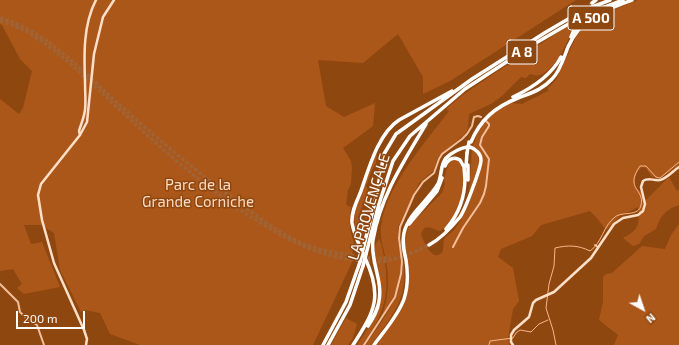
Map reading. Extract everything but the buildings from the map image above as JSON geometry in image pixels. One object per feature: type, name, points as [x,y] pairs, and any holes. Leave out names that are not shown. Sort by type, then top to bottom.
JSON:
[{"type":"highway","name":"A 500","points":[[592,3],[596,0]]},
{"type":"highway","name":"LA PROVENÇALE","points":[[323,345],[337,322],[346,302],[360,262],[375,202],[383,158],[386,149],[395,135],[466,84],[559,24],[592,7],[610,0]]},
{"type":"highway","name":"LA PROVENÇALE","points":[[328,345],[350,305],[363,266],[379,204],[395,157],[408,138],[465,90],[540,41],[584,15],[623,0]]},
{"type":"highway","name":"A 500","points":[[470,142],[479,126],[493,110],[505,103],[537,91],[553,79],[573,36],[584,24],[597,15],[632,0]]},
{"type":"highway","name":"A 500","points":[[468,153],[466,199],[460,213],[455,223],[443,236],[428,244],[443,233],[456,217],[463,200],[468,153],[470,142],[477,125],[490,110],[531,88],[552,71],[564,53],[577,23]]},
{"type":"highway","points":[[354,345],[369,317],[375,299],[375,283],[355,233],[352,219],[355,206],[374,155],[389,129],[394,124],[466,84]]},
{"type":"highway","points":[[354,345],[374,316],[379,301],[380,289],[372,244],[384,202],[396,174],[429,120]]},
{"type":"highway","points":[[374,345],[396,315],[404,298],[407,285],[403,241],[406,226],[411,217],[438,183],[442,165],[445,160],[460,149],[469,147],[478,152],[481,159],[481,164],[465,209],[455,223]]},
{"type":"highway","points":[[406,226],[437,191],[442,181],[445,166],[448,161],[453,158],[460,160],[464,167],[465,180]]},
{"type":"main road","points":[[80,135],[79,131],[84,119],[85,110],[87,26],[96,0]]},
{"type":"main road","points":[[86,345],[84,330],[58,275],[47,242],[38,199],[38,189],[80,135],[88,116],[94,54],[100,24],[114,0]]},
{"type":"main road","points":[[513,345],[510,339],[513,331],[529,317],[534,301],[554,292],[589,261],[597,246],[614,224],[623,218],[638,215],[643,211],[646,204],[641,187],[643,181],[648,178],[662,180],[679,167]]},
{"type":"street","points":[[364,345],[392,302],[398,287],[402,262],[399,238],[400,227],[418,187],[434,173],[441,156],[465,137],[472,126],[474,117],[481,117]]},
{"type":"street","points":[[453,247],[463,228],[480,203],[486,186],[489,159],[480,145],[482,137],[489,126],[486,121]]},
{"type":"street","points":[[0,284],[18,302],[20,312],[36,325],[44,345]]},
{"type":"green space","name":"Parc de la Grande Corniche","points":[[0,0],[576,0],[450,81],[423,94],[423,77],[398,34],[363,63],[318,60],[326,106],[344,117],[375,103],[373,126],[343,148],[351,161],[352,168],[351,184],[348,190],[346,205],[351,207],[350,223],[355,246],[352,253],[354,258],[313,345],[140,345],[110,334],[100,313],[86,310],[81,312],[60,270],[54,233],[41,225],[24,225],[31,244],[42,242],[60,287],[24,294],[17,288],[22,284],[13,269],[0,271],[0,99],[19,114],[23,108],[32,71],[20,59],[2,25],[0,24]]},
{"type":"green space","points":[[638,0],[679,0],[679,165],[658,179],[651,176],[646,168],[642,167],[635,179],[635,187],[641,192],[644,202],[669,177],[677,191],[679,189],[679,205],[667,211],[659,220],[656,229],[644,236],[639,244],[633,246],[623,238],[632,232],[637,226],[639,218],[638,207],[620,216],[606,230],[590,211],[541,225],[532,236],[501,249],[498,257],[513,268],[519,301],[513,309],[508,338],[510,345],[377,345],[403,306],[406,297],[409,272],[406,239],[409,226],[442,193],[445,184],[444,178],[449,163],[453,160],[458,160],[463,177],[461,198],[457,209],[447,226],[440,231],[426,227],[422,231],[421,235],[428,249],[437,255],[443,252],[444,239],[458,224],[476,184],[482,158],[477,148],[473,146],[482,124],[497,111],[510,103],[522,104],[548,91],[548,88],[556,80],[577,35],[583,27],[598,16]]},
{"type":"green space","points":[[573,23],[570,36],[562,52],[551,67],[540,75],[530,74],[526,78],[521,77],[502,96],[491,104],[469,114],[466,133],[438,157],[433,171],[419,183],[398,227],[401,262],[400,277],[396,292],[381,318],[386,302],[388,287],[387,264],[381,238],[382,219],[387,203],[395,186],[416,153],[449,111],[446,109],[492,75]]},
{"type":"green space","points":[[472,149],[476,153],[479,164],[476,177],[469,194]]},
{"type":"green space","points":[[377,152],[376,163],[366,186],[369,192],[358,217],[361,221],[364,221],[369,208],[361,246],[355,228],[355,209]]},
{"type":"green space","points":[[679,224],[679,345],[614,345],[618,335],[599,320],[603,302],[603,277],[606,274],[612,273],[642,246],[665,249],[671,235]]},
{"type":"green space","points":[[379,239],[385,263],[386,276],[383,307],[370,335],[363,345],[357,345],[372,323],[380,305],[381,292],[375,259],[376,245]]},
{"type":"green space","points":[[403,261],[404,274],[401,297],[386,325],[371,345],[366,345],[386,315],[396,296],[400,285]]},
{"type":"green space","points":[[346,318],[357,324],[353,338],[348,345],[331,345]]},
{"type":"waterway","points":[[556,345],[546,308],[549,284],[554,266],[555,248],[573,246],[590,251],[597,244],[608,225],[615,217],[640,209],[640,195],[634,184],[634,180],[640,166],[646,166],[656,177],[660,178],[679,162]]},
{"type":"waterway","points":[[489,345],[490,341],[513,338],[520,330],[531,332],[539,324],[548,320]]},
{"type":"tunnel","points":[[577,23],[592,3]]},
{"type":"tunnel","points":[[0,18],[17,24],[47,41],[74,62],[174,152],[222,190],[278,230],[304,244],[327,251],[370,258],[390,257]]},
{"type":"tunnel","points":[[0,21],[34,36],[70,63],[186,169],[240,210],[291,240],[323,253],[347,259],[372,262],[387,261],[429,245]]}]
